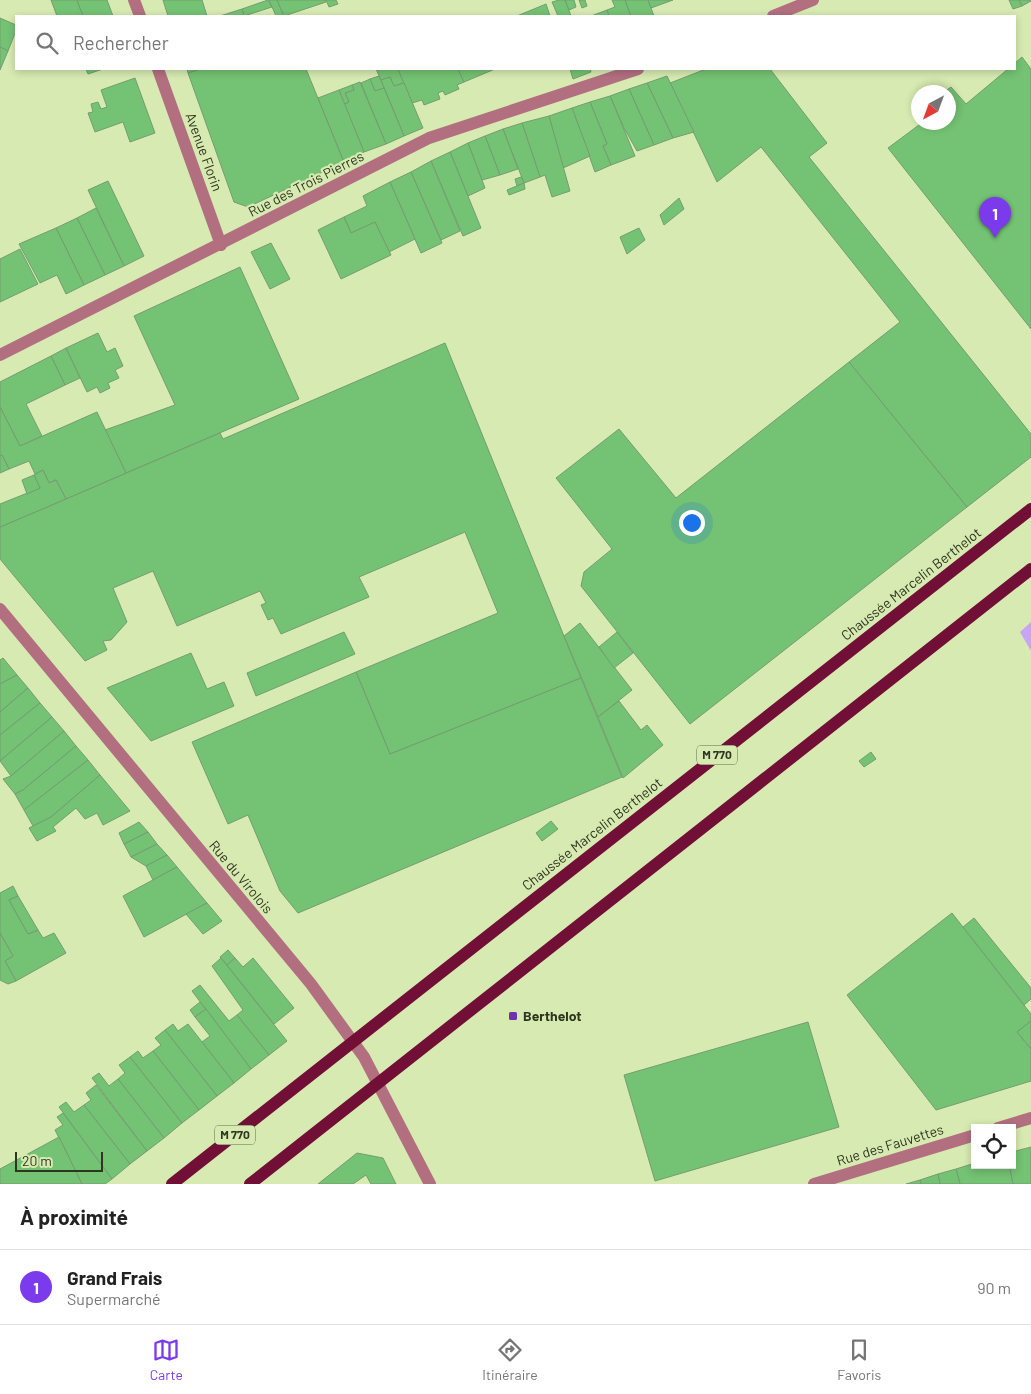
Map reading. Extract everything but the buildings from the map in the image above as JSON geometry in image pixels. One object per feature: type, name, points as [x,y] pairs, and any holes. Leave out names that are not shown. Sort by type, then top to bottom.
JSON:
[{"type":"main road","name":"Chaussée Marcelin Berthelot","points":[[172,1184],[1031,509]]},
{"type":"main road","points":[[250,1184],[1031,569]]},
{"type":"street","points":[[134,0],[140,15]]},
{"type":"street","points":[[776,15],[813,0]]},
{"type":"street","name":"Avenue Florin","points":[[158,70],[221,245]]},
{"type":"street","name":"Rue des Trois Pierres","points":[[0,355],[221,245],[429,138],[635,70]]},
{"type":"street","name":"Rue du Virolois","points":[[0,609],[311,984],[353,1040],[379,1083],[430,1184]]},
{"type":"street","points":[[1011,1124],[1031,1118]]},
{"type":"street","name":"Rue des Fauvettes","points":[[814,1184],[971,1136]]},
{"type":"shaded area","points":[[1031,622],[1031,651],[1020,632]]},
{"type":"place","name":"Grand Frais","points":[[995,238]]},
{"type":"place","name":"Berthelot","points":[[513,1016]]}]
